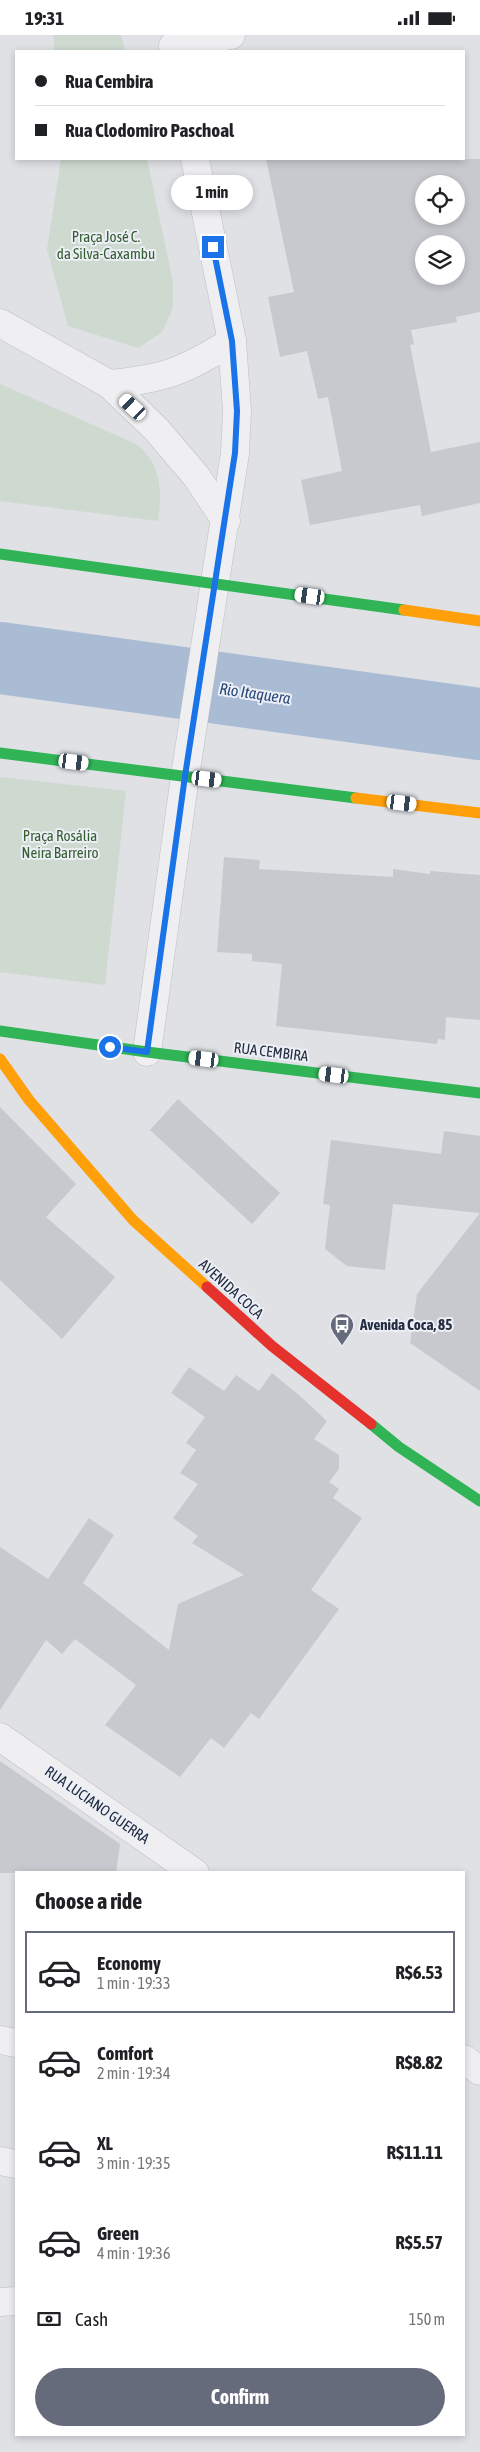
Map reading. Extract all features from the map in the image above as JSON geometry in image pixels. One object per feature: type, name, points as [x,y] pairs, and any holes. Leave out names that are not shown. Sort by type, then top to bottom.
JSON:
[{"type":"street","points":[[173,44],[231,35]]},
{"type":"street","points":[[147,1052],[189,746],[226,521],[235,453],[237,411],[232,341],[195,160]]},
{"type":"street","points":[[0,323],[109,384],[156,429],[196,476],[226,521]]},
{"type":"street","points":[[109,384],[162,377],[182,371],[232,341]]},
{"type":"street","points":[[0,554],[480,621]]},
{"type":"street","points":[[0,753],[480,813]]},
{"type":"street","name":"RUA CEMBIRA","points":[[0,1031],[147,1052],[480,1093]]},
{"type":"street","name":"AVENIDA COCA","points":[[0,1059],[29,1100],[133,1220],[272,1346],[399,1447],[480,1501]]},
{"type":"street","name":"RUA LUCIANO GUERRA","points":[[0,1737],[192,1871]]},
{"type":"street","points":[[0,2039],[15,2043]]},
{"type":"street","points":[[465,2060],[480,2071]]},
{"type":"street","points":[[0,2161],[15,2164]]},
{"type":"street","points":[[0,2302],[15,2301]]},
{"type":"green space","points":[[53,35],[121,35],[125,50],[55,50]]},
{"type":"green space","name":"Praça José C. da Silva-Caxambu","points":[[61,160],[147,160],[173,282],[173,308],[162,332],[138,348],[68,326],[47,249]]},
{"type":"green space","points":[[0,384],[136,444],[151,460],[158,479],[160,500],[158,521],[0,501]]},
{"type":"green space","name":"Praça Rosália Neira Barreiro","points":[[0,777],[126,791],[105,985],[0,972]]},
{"type":"building","points":[[480,159],[480,312],[456,317],[457,322],[411,330],[414,344],[410,345],[431,452],[480,442],[480,503],[422,516],[420,505],[310,525],[301,480],[342,471],[328,397],[318,399],[307,351],[280,357],[268,297],[294,292],[266,160]]},
{"type":"building","points":[[224,857],[260,860],[259,869],[393,877],[393,869],[430,874],[430,871],[480,875],[480,1020],[446,1017],[445,1040],[438,1039],[437,1044],[276,1026],[282,964],[252,961],[252,954],[217,952]]},
{"type":"building","points":[[178,1099],[280,1193],[252,1224],[150,1130]]},
{"type":"building","points":[[0,1107],[76,1184],[46,1217],[115,1277],[62,1339],[0,1280]]},
{"type":"building","points":[[444,1131],[480,1136],[480,1213],[393,1204],[385,1270],[347,1266],[325,1249],[330,1205],[323,1204],[331,1140],[441,1154]]},
{"type":"building","points":[[480,1213],[480,1391],[410,1343],[417,1294]]},
{"type":"building","points":[[189,1367],[224,1391],[236,1375],[259,1391],[272,1373],[300,1396],[327,1421],[314,1439],[339,1455],[339,1469],[329,1482],[339,1489],[333,1498],[362,1518],[311,1590],[339,1609],[259,1719],[251,1713],[224,1748],[211,1738],[180,1777],[105,1725],[136,1685],[75,1639],[62,1654],[46,1640],[0,1710],[0,1547],[48,1579],[89,1518],[114,1535],[83,1583],[169,1650],[178,1604],[244,1575],[192,1543],[198,1536],[173,1518],[198,1484],[180,1473],[196,1450],[186,1443],[205,1417],[171,1393]]},
{"type":"building","points":[[0,1761],[120,1844],[116,1871],[15,1871],[15,1873],[0,1873]]},
{"type":"waterway","name":"Rio Itaquera","points":[[0,658],[480,724]]},
{"type":"traffic: fast","points":[[0,554],[404,610]]},
{"type":"traffic: fast","points":[[0,753],[356,798]]},
{"type":"traffic: fast","points":[[0,1031],[147,1052],[480,1093]]},
{"type":"traffic: fast","points":[[371,1424],[399,1447],[480,1501]]},
{"type":"traffic: slow","points":[[404,610],[480,621]]},
{"type":"traffic: slow","points":[[356,798],[480,813]]},
{"type":"traffic: slow","points":[[0,1059],[29,1100],[133,1220],[207,1287]]},
{"type":"traffic: jam","points":[[207,1287],[272,1346],[371,1424]]},
{"type":"place","name":"Avenida Coca, 85","points":[[342,1346]]},
{"type":"route","points":[[110,1047],[147,1052],[185,776],[226,521],[235,453],[237,411],[232,341],[213,247]]}]
